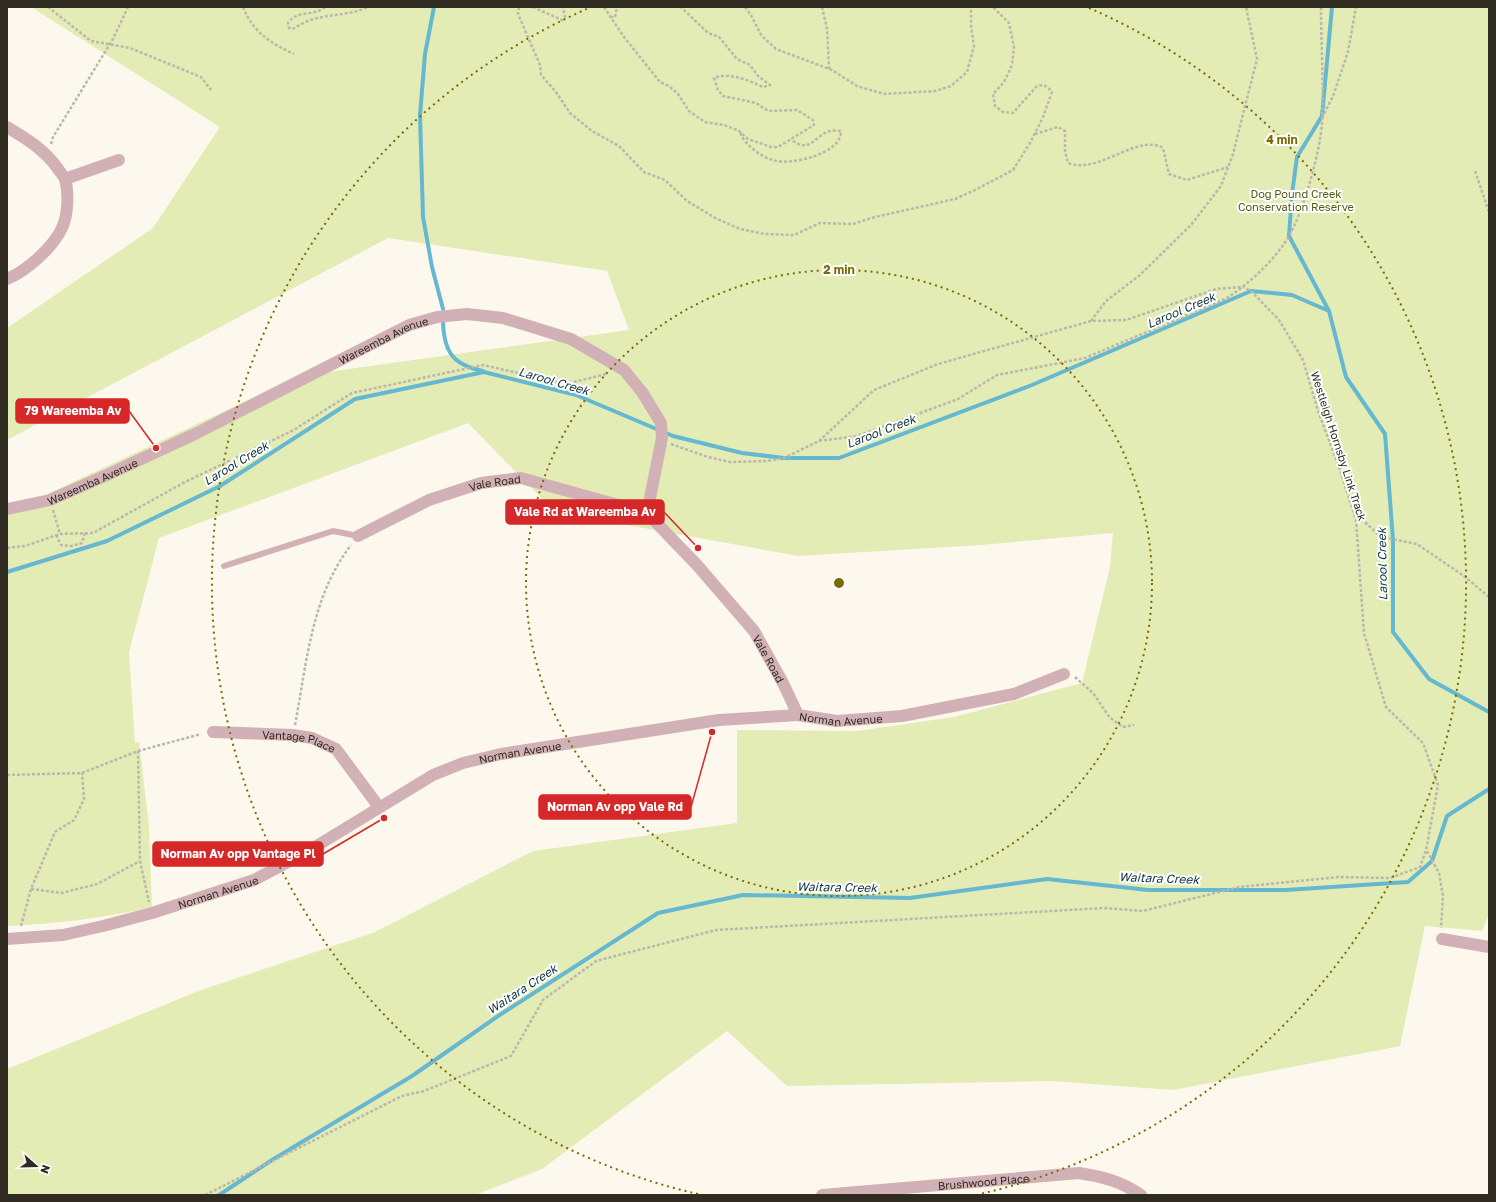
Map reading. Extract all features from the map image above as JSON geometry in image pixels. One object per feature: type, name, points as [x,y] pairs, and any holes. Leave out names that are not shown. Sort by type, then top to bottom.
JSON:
[{"type":"street","points":[[7,127],[24,137],[48,155],[65,179],[67,206],[63,228],[42,255],[14,276],[7,279]]},
{"type":"street","points":[[65,179],[118,160]]},
{"type":"street","name":"Wareemba Avenue","points":[[7,509],[50,500],[197,433],[409,325],[437,316],[467,314],[503,318],[571,339],[624,370],[642,392],[659,419],[662,439],[648,513]]},
{"type":"street","name":"Vale Road","points":[[358,536],[429,500],[481,483],[521,478],[648,513],[697,565],[754,631],[783,683],[798,716]]},
{"type":"street","name":"Norman Avenue","points":[[13,939],[63,935],[152,913],[254,880],[305,853],[432,775],[463,763],[501,754],[719,720],[798,716],[837,720],[902,716],[1014,694],[1064,674]]},
{"type":"street","name":"Vantage Place","points":[[213,732],[293,735],[312,738],[336,749],[379,807]]},
{"type":"street","points":[[1442,939],[1489,947]]},
{"type":"street","name":"Brushwood Place","points":[[822,1195],[1079,1173],[1125,1184],[1141,1195]]},
{"type":"lane","points":[[224,566],[333,532],[358,536]]},
{"type":"path","points":[[48,7],[91,41],[130,48],[201,77],[211,90]]},
{"type":"path","points":[[48,155],[53,138],[110,44],[128,7]]},
{"type":"path","points":[[243,7],[247,18],[264,38],[294,54]]},
{"type":"path","points":[[325,7],[321,10],[295,15],[288,23],[289,28],[292,29],[300,23],[315,18],[357,12],[368,7]]},
{"type":"path","points":[[519,7],[518,14],[540,65],[541,75],[556,92],[570,113],[592,131],[619,146],[644,172],[665,180],[687,201],[716,219],[740,229],[765,234],[794,235],[820,223],[853,224],[875,217],[955,199],[1013,170],[1035,134],[1052,92],[1048,86],[1037,86],[1013,113],[1003,112],[995,106],[993,94],[1004,82],[1012,65],[1014,47],[1009,23],[993,7]]},
{"type":"path","points":[[533,7],[562,20],[565,17],[563,7]]},
{"type":"path","points":[[604,7],[660,82],[669,86],[678,94],[689,111],[705,122],[724,126],[739,132],[748,139],[771,147],[778,146],[814,125],[813,120],[798,110],[768,111],[756,103],[723,96],[718,90],[714,78],[721,75],[731,78],[741,76],[763,87],[770,85],[760,77],[750,65],[737,58],[719,37],[708,33],[681,7]]},
{"type":"path","points":[[610,17],[615,17],[617,7]]},
{"type":"path","points":[[745,7],[751,15],[761,35],[776,49],[829,69],[857,86],[884,94],[935,91],[951,86],[967,72],[974,46],[971,26],[971,7]]},
{"type":"path","points":[[822,7],[827,29],[829,69]]},
{"type":"path","points":[[1091,321],[1106,302],[1140,275],[1191,225],[1221,186],[1228,167],[1257,59],[1246,7]]},
{"type":"path","points":[[819,441],[857,436],[907,418],[958,399],[997,375],[1084,358],[1227,298],[1243,287],[1263,269],[1289,236],[1312,176],[1322,118],[1321,7]]},
{"type":"path","points":[[1322,118],[1333,96],[1348,52],[1356,7]]},
{"type":"path","points":[[1035,134],[1058,127],[1065,131],[1066,157],[1068,163],[1074,165],[1092,165],[1140,147],[1157,145],[1163,148],[1169,174],[1186,180],[1228,167]]},
{"type":"path","points":[[739,132],[745,143],[774,160],[804,160],[829,148],[837,142],[841,137],[841,131],[831,130],[808,144],[797,144],[791,139]]},
{"type":"path","points":[[1474,171],[1489,212]]},
{"type":"path","points":[[662,439],[708,457],[730,462],[767,461],[784,458],[819,441],[874,390],[938,364],[1091,321],[1126,320],[1216,289],[1243,287]]},
{"type":"path","name":"Westleigh Hornsby Link Track","points":[[205,1195],[402,1096],[424,1091],[511,1056],[543,1000],[596,960],[716,930],[1104,908],[1142,911],[1239,887],[1338,877],[1390,878],[1420,868],[1426,850],[1438,785],[1423,743],[1386,707],[1364,633],[1356,520],[1340,470],[1318,411],[1303,360],[1279,320],[1251,291],[1243,287]]},
{"type":"path","points":[[7,548],[26,546],[60,534],[93,533],[179,486],[292,431],[352,393],[483,365],[566,384],[624,370]]},
{"type":"path","points":[[50,500],[60,534]]},
{"type":"path","points":[[1353,511],[1381,537],[1417,544],[1464,576],[1489,597]]},
{"type":"path","points":[[56,535],[60,545],[71,546],[82,543],[85,533]]},
{"type":"path","points":[[293,735],[311,631],[318,608],[340,560],[358,536]]},
{"type":"path","points":[[1064,674],[1077,678],[1092,693],[1110,718],[1123,727],[1134,725]]},
{"type":"path","points":[[7,775],[82,774],[138,751],[213,732]]},
{"type":"path","points":[[138,751],[140,860],[152,913]]},
{"type":"path","points":[[13,939],[31,889],[55,832],[74,820],[84,799],[82,774]]},
{"type":"path","points":[[1426,850],[1439,873],[1444,896],[1441,924],[1442,939]]},
{"type":"path","points":[[31,889],[62,893],[97,884],[140,860]]},
{"type":"green space","name":"Dog Pound Creek Conservation Reserve","points":[[31,7],[1489,7],[1489,914],[1482,931],[1425,926],[1400,1046],[1173,1090],[1051,1081],[787,1086],[727,1031],[542,1169],[475,1195],[7,1195],[7,1069],[201,990],[375,932],[533,851],[737,823],[737,730],[857,731],[954,717],[1082,683],[1110,567],[1113,533],[981,545],[798,556],[555,512],[468,423],[159,538],[129,652],[135,743],[139,742],[149,826],[152,907],[80,920],[7,926],[7,513],[299,376],[629,330],[607,271],[388,238],[7,440],[7,328],[153,228],[220,127]]},
{"type":"waterway","points":[[434,7],[425,54],[420,115],[423,217],[432,267],[443,309]]},
{"type":"waterway","points":[[1329,311],[1289,236],[1292,194],[1297,157],[1322,116],[1332,7]]},
{"type":"waterway","name":"Larool Creek","points":[[7,572],[107,541],[220,486],[355,399],[484,372],[576,395],[673,436],[742,453],[784,458],[839,458],[1032,385],[1251,291],[1292,295],[1329,311],[1346,377],[1385,434],[1393,540],[1393,632],[1429,679],[1489,712]]},
{"type":"waterway","points":[[443,322],[445,341],[452,356],[464,365],[483,371]]},
{"type":"waterway","name":"Waitara Creek","points":[[219,1195],[272,1160],[412,1076],[498,1016],[658,913],[743,895],[910,898],[1047,879],[1148,890],[1286,890],[1408,882],[1432,861],[1447,816],[1489,789]]},
{"type":"place","name":"79 Wareemba Av","points":[[156,448]]},
{"type":"place","name":"Vale Rd at Wareemba Av","points":[[698,548]]},
{"type":"place","name":"Norman Av opp Vale Rd","points":[[712,732]]},
{"type":"place","name":"Norman Av opp Vantage Pl","points":[[384,818]]}]
